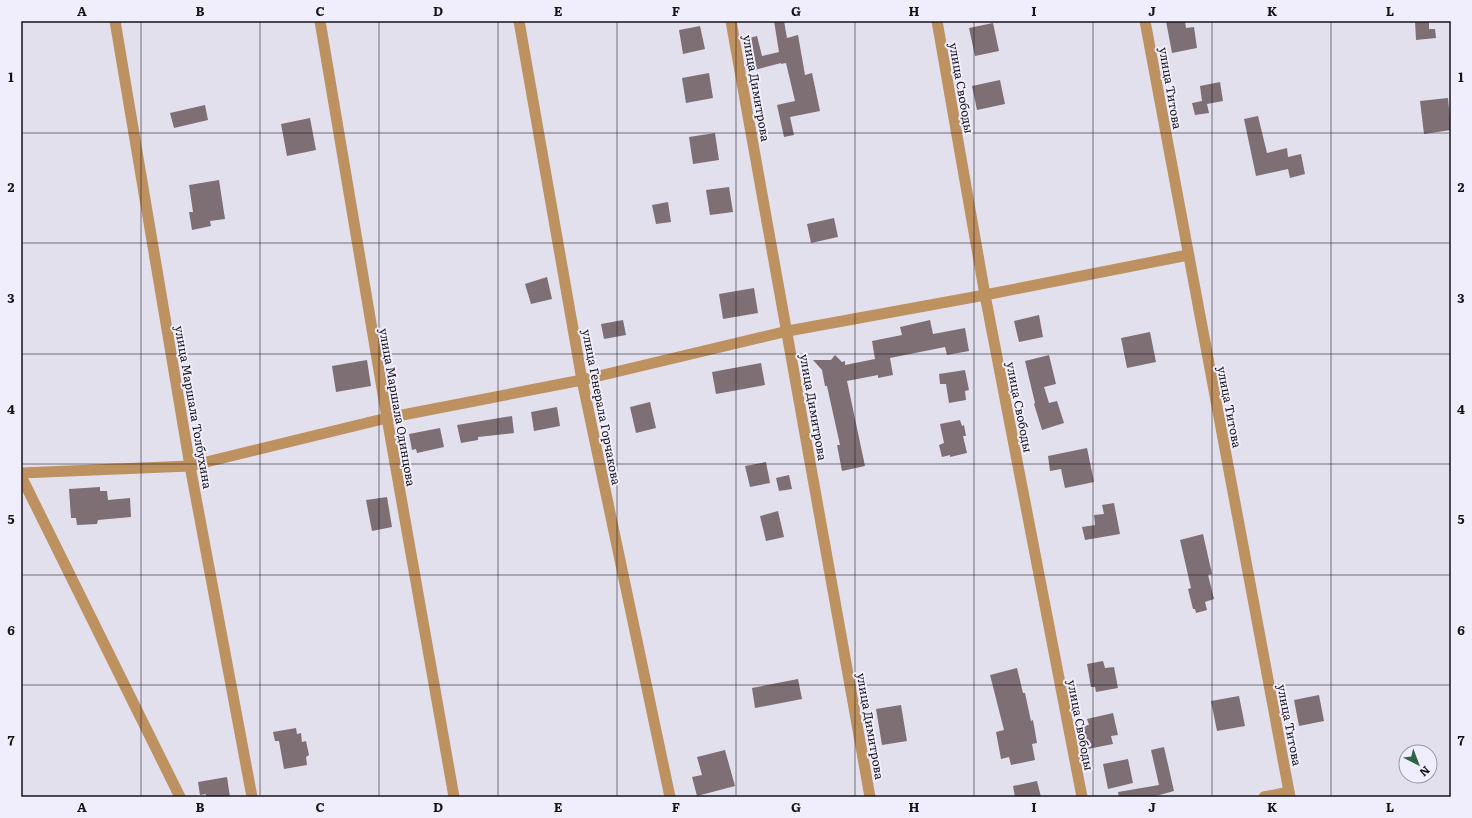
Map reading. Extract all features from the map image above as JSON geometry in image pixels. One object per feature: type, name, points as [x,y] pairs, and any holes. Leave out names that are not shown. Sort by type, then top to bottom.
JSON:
[{"type":"street","name":"улица Маршала Толбухина","points":[[115,21],[190,466],[252,797]]},
{"type":"street","name":"улица Маршала Одинцова","points":[[320,21],[387,418],[454,797]]},
{"type":"street","name":"улица Генерала Горчакова","points":[[519,21],[582,380],[670,797]]},
{"type":"street","name":"улица Димитрова","points":[[732,21],[870,797]]},
{"type":"street","name":"улица Свободы","points":[[937,21],[985,295],[1082,797]]},
{"type":"street","name":"улица Титова","points":[[1146,21],[1188,255],[1289,794]]},
{"type":"street","points":[[21,473],[190,466],[387,418],[582,380],[788,331],[985,295],[1188,255]]},
{"type":"street","points":[[21,476],[180,797]]},
{"type":"street","points":[[1264,797],[1289,794]]},
{"type":"building","points":[[774,21],[784,21],[787,38],[798,35],[805,75],[812,73],[820,111],[790,117],[794,135],[784,137],[777,105],[795,101],[786,63],[754,70],[746,39],[757,36],[762,56],[779,52]]},
{"type":"building","points":[[1166,21],[1185,21],[1186,28],[1194,27],[1197,48],[1172,53]]},
{"type":"building","points":[[1415,21],[1429,21],[1429,29],[1435,29],[1436,38],[1416,40]]},
{"type":"building","points":[[993,23],[999,51],[975,56],[969,28]]},
{"type":"building","points":[[700,26],[705,49],[683,54],[679,30]]},
{"type":"building","points":[[709,73],[713,98],[686,103],[682,78]]},
{"type":"building","points":[[1000,80],[1005,104],[977,110],[972,86]]},
{"type":"building","points":[[1220,82],[1223,101],[1207,104],[1209,113],[1195,115],[1192,103],[1202,101],[1200,86]]},
{"type":"building","points":[[1448,98],[1451,130],[1424,134],[1420,101]]},
{"type":"building","points":[[205,105],[208,120],[174,128],[170,113]]},
{"type":"building","points":[[1258,116],[1267,153],[1287,148],[1288,157],[1301,154],[1305,174],[1290,178],[1288,169],[1256,176],[1244,119]]},
{"type":"building","points":[[310,118],[316,150],[287,156],[281,124]]},
{"type":"building","points":[[715,133],[719,160],[693,164],[689,137]]},
{"type":"building","points":[[219,180],[225,219],[210,221],[211,226],[192,230],[189,212],[193,212],[189,185]]},
{"type":"building","points":[[729,187],[733,212],[710,215],[706,190]]},
{"type":"building","points":[[668,202],[671,222],[656,224],[652,205]]},
{"type":"building","points":[[834,218],[838,237],[811,243],[807,224]]},
{"type":"building","points":[[547,277],[552,299],[531,304],[525,284]]},
{"type":"building","points":[[754,288],[758,313],[723,319],[719,294]]},
{"type":"building","points":[[1039,315],[1043,337],[1019,342],[1014,321]]},
{"type":"building","points":[[623,320],[626,335],[604,339],[601,324]]},
{"type":"building","points":[[930,320],[933,334],[965,328],[969,351],[947,355],[945,347],[890,358],[893,375],[878,378],[878,375],[847,381],[865,466],[842,471],[837,445],[840,445],[827,386],[825,386],[822,370],[813,360],[831,360],[835,355],[842,362],[845,361],[845,365],[875,359],[872,341],[902,335],[900,327]]},
{"type":"building","points":[[1150,332],[1156,362],[1127,368],[1121,338]]},
{"type":"building","points":[[1049,355],[1056,384],[1044,387],[1049,403],[1057,401],[1064,423],[1042,430],[1034,404],[1025,361]]},
{"type":"building","points":[[367,360],[371,386],[336,392],[332,366]]},
{"type":"building","points":[[761,363],[765,385],[716,394],[712,372]]},
{"type":"building","points":[[965,370],[969,390],[965,391],[966,400],[949,403],[946,384],[940,384],[939,374]]},
{"type":"building","points":[[650,402],[656,428],[636,433],[630,407]]},
{"type":"building","points":[[557,407],[560,426],[534,431],[531,412]]},
{"type":"building","points":[[512,416],[514,433],[478,437],[478,440],[461,443],[457,425]]},
{"type":"building","points":[[960,420],[962,426],[964,425],[966,436],[963,436],[967,453],[950,457],[950,455],[942,457],[939,445],[944,443],[940,424]]},
{"type":"building","points":[[440,428],[444,447],[417,453],[416,449],[412,450],[409,434]]},
{"type":"building","points":[[1087,448],[1094,482],[1065,488],[1061,469],[1050,471],[1048,456]]},
{"type":"building","points":[[766,462],[770,483],[750,487],[745,466]]},
{"type":"building","points":[[789,475],[792,489],[779,491],[776,478]]},
{"type":"building","points":[[100,487],[100,491],[107,491],[108,500],[130,498],[131,517],[98,520],[97,524],[77,525],[76,518],[71,518],[69,489]]},
{"type":"building","points":[[387,497],[392,527],[372,531],[366,500]]},
{"type":"building","points":[[1114,503],[1120,534],[1085,540],[1082,527],[1095,525],[1094,515],[1104,514],[1102,505]]},
{"type":"building","points":[[778,511],[784,537],[766,541],[760,516]]},
{"type":"building","points":[[1203,534],[1212,574],[1208,575],[1214,599],[1205,602],[1207,610],[1196,613],[1195,609],[1193,609],[1188,589],[1191,588],[1180,540]]},
{"type":"building","points":[[1103,661],[1105,668],[1114,667],[1118,688],[1096,692],[1095,687],[1091,687],[1087,664]]},
{"type":"building","points":[[1017,668],[1023,693],[1025,693],[1031,721],[1033,720],[1037,743],[1032,744],[1035,760],[1011,765],[1009,757],[1001,759],[996,732],[1004,730],[990,675]]},
{"type":"building","points":[[798,679],[802,699],[755,708],[752,688]]},
{"type":"building","points":[[1319,695],[1324,721],[1299,726],[1294,700]]},
{"type":"building","points":[[1239,696],[1245,726],[1217,731],[1211,701]]},
{"type":"building","points":[[901,705],[907,741],[882,745],[876,709]]},
{"type":"building","points":[[1113,713],[1118,735],[1111,736],[1113,744],[1088,749],[1083,726],[1089,725],[1087,719]]},
{"type":"building","points":[[296,728],[297,734],[301,733],[302,742],[306,741],[309,755],[306,757],[307,765],[284,769],[279,741],[275,741],[273,732]]},
{"type":"building","points":[[1164,747],[1174,791],[1156,797],[1119,797],[1118,792],[1159,785],[1151,750]]},
{"type":"building","points":[[725,750],[735,786],[697,796],[692,777],[702,775],[697,757]]},
{"type":"building","points":[[1128,759],[1133,783],[1108,789],[1103,764]]},
{"type":"building","points":[[227,777],[230,797],[206,797],[206,794],[200,795],[198,782]]},
{"type":"building","points":[[1037,781],[1041,797],[1015,797],[1013,786]]}]
